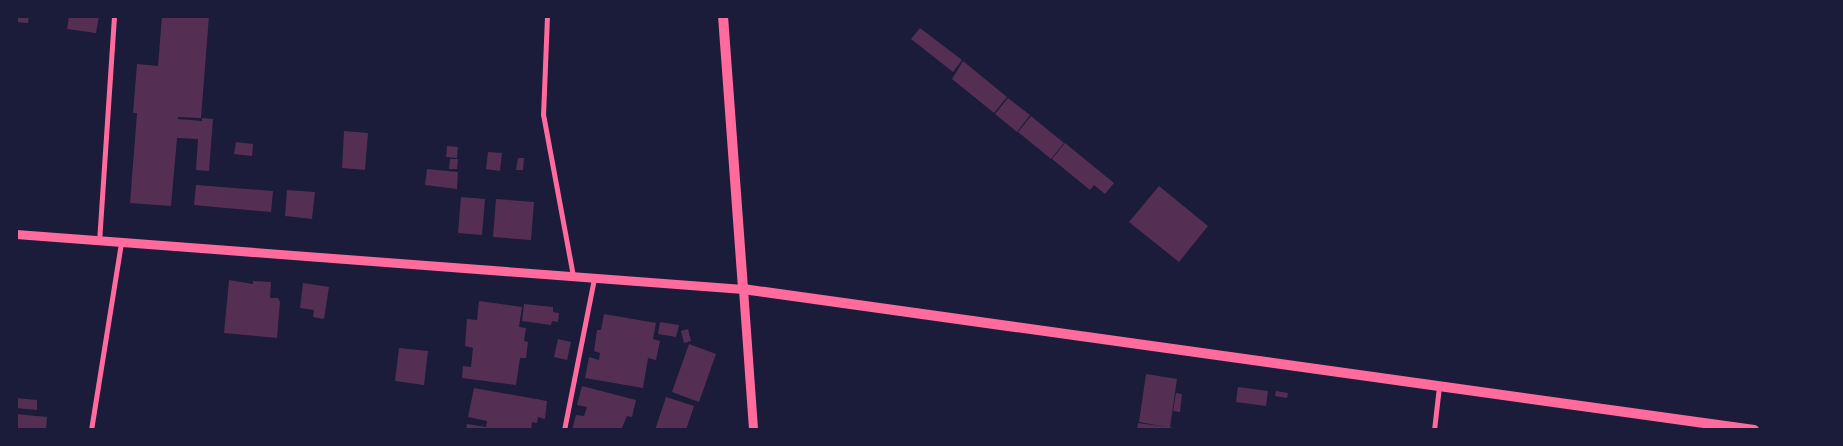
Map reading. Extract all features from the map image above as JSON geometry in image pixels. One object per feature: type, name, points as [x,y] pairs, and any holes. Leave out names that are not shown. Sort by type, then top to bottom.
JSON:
[{"type":"main road","points":[[723,16],[743,289],[1754,430]]},
{"type":"street","points":[[99,242],[114,16]]},
{"type":"street","points":[[547,16],[543,114],[573,276]]},
{"type":"street","points":[[16,234],[99,242],[120,242],[743,289],[754,430]]},
{"type":"street","points":[[91,430],[120,242]]},
{"type":"street","points":[[564,430],[594,278]]},
{"type":"street","points":[[1434,430],[1439,386]]},
{"type":"building","points":[[16,16],[29,16],[28,23],[16,22]]},
{"type":"building","points":[[69,16],[99,16],[96,33],[67,29]]},
{"type":"building","points":[[162,16],[209,16],[201,118],[178,117],[178,119],[202,121],[202,118],[213,119],[209,171],[196,170],[198,139],[177,138],[171,206],[130,203],[137,113],[133,113],[137,64],[158,66]]},
{"type":"building","points":[[920,28],[962,60],[953,72],[911,39]]},
{"type":"building","points":[[963,61],[1007,97],[994,113],[952,79]]},
{"type":"building","points":[[1008,98],[1030,115],[1017,132],[995,114]]},
{"type":"building","points":[[1031,116],[1064,143],[1051,159],[1018,132]]},
{"type":"building","points":[[344,131],[368,133],[365,170],[342,168]]},
{"type":"building","points":[[236,142],[253,144],[252,156],[234,154]]},
{"type":"building","points":[[1065,143],[1114,183],[1105,194],[1094,185],[1090,190],[1052,159]]},
{"type":"building","points":[[447,146],[458,147],[457,158],[446,157]]},
{"type":"building","points":[[488,152],[502,153],[500,171],[486,169]]},
{"type":"building","points":[[518,158],[524,158],[523,170],[516,170]]},
{"type":"building","points":[[450,159],[458,159],[457,169],[449,169]]},
{"type":"building","points":[[427,169],[458,172],[457,189],[425,185]]},
{"type":"building","points":[[196,185],[273,191],[271,212],[194,205]]},
{"type":"building","points":[[1159,186],[1208,226],[1179,262],[1129,222]]},
{"type":"building","points":[[287,190],[315,192],[312,219],[285,216]]},
{"type":"building","points":[[461,197],[485,199],[482,235],[458,233]]},
{"type":"building","points":[[496,199],[534,202],[531,240],[493,237]]},
{"type":"building","points":[[229,280],[253,284],[253,281],[271,282],[270,298],[278,298],[280,302],[277,338],[224,333]]},
{"type":"building","points":[[303,283],[329,287],[324,319],[313,317],[314,310],[300,308]]},
{"type":"building","points":[[479,301],[522,307],[519,327],[526,328],[524,341],[528,342],[526,358],[520,358],[516,385],[462,378],[463,366],[471,367],[473,348],[465,346],[467,319],[477,320]]},
{"type":"building","points":[[524,304],[553,307],[553,312],[559,313],[558,322],[552,321],[551,325],[522,321]]},
{"type":"building","points":[[604,314],[656,323],[653,339],[660,341],[656,360],[648,358],[643,388],[585,378],[589,357],[599,360],[600,353],[594,351],[597,330],[601,330]]},
{"type":"building","points":[[660,322],[679,325],[676,337],[658,334]]},
{"type":"building","points":[[688,329],[691,341],[684,343],[681,331]]},
{"type":"building","points":[[558,339],[571,342],[567,360],[554,357]]},
{"type":"building","points":[[689,344],[716,354],[699,402],[672,392]]},
{"type":"building","points":[[399,348],[428,351],[424,385],[395,381]]},
{"type":"building","points":[[1146,374],[1177,379],[1170,427],[1179,430],[1137,430],[1138,423],[1167,427],[1139,422]]},
{"type":"building","points":[[582,386],[636,400],[632,417],[627,416],[621,430],[572,430],[576,415],[584,416],[587,407],[577,405]]},
{"type":"building","points":[[1238,387],[1268,391],[1266,406],[1236,402]]},
{"type":"building","points":[[474,388],[547,401],[545,419],[538,417],[537,423],[532,422],[531,430],[466,430],[467,424],[486,427],[487,421],[468,417]]},
{"type":"building","points":[[1276,391],[1288,393],[1287,398],[1275,396]]},
{"type":"building","points":[[1176,393],[1182,394],[1180,412],[1173,411]]},
{"type":"building","points":[[666,397],[694,406],[686,430],[655,430]]},
{"type":"building","points":[[16,398],[37,400],[37,410],[16,408]]},
{"type":"building","points":[[16,414],[47,417],[46,430],[16,430]]}]
